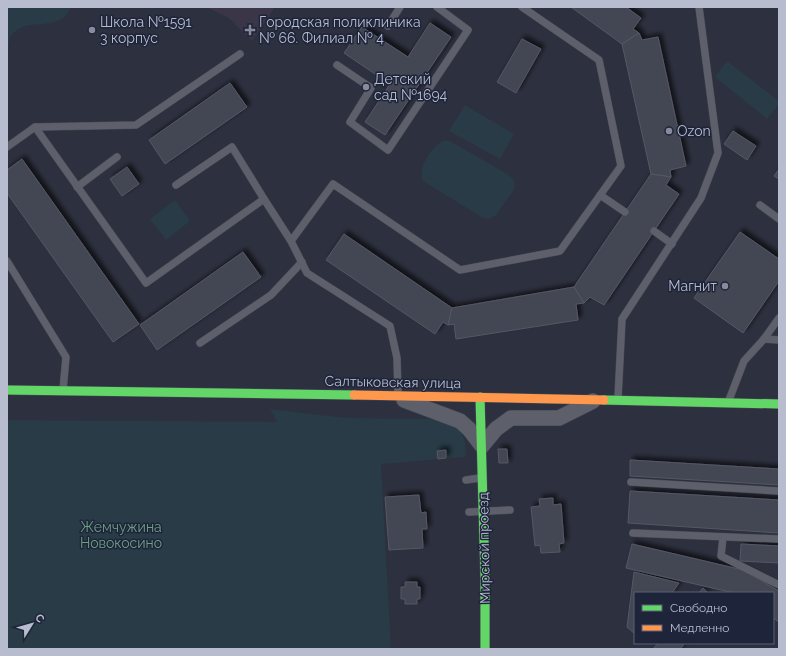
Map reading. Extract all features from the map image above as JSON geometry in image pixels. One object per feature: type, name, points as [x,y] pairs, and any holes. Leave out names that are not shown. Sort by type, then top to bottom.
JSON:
[{"type":"street","name":"Салтыковская улица","points":[[7,390],[480,397],[779,404]]},
{"type":"street","points":[[395,396],[460,421],[469,429],[482,446],[496,429],[511,418],[559,418],[596,400]]},
{"type":"street","name":"Мирской проезд","points":[[480,397],[487,644]]},
{"type":"lane","points":[[388,26],[400,7]]},
{"type":"lane","points":[[337,65],[371,88],[350,122],[388,150],[468,30],[437,7]]},
{"type":"lane","points":[[291,241],[333,184],[460,270],[560,251],[621,166],[599,60],[522,7]]},
{"type":"lane","points":[[617,400],[622,319],[701,198],[718,153],[699,7]]},
{"type":"lane","points":[[7,147],[34,127],[136,125],[240,54]]},
{"type":"lane","points":[[34,127],[146,283],[264,199]]},
{"type":"lane","points":[[176,185],[232,147],[291,241],[307,273],[390,326],[397,358],[395,396]]},
{"type":"lane","points":[[77,186],[118,157]]},
{"type":"lane","points":[[600,195],[625,212]]},
{"type":"lane","points":[[760,205],[779,219]]},
{"type":"lane","points":[[654,231],[672,244]]},
{"type":"lane","points":[[7,261],[66,357],[63,391]]},
{"type":"lane","points":[[200,343],[270,295],[302,262]]},
{"type":"lane","points":[[728,402],[744,361],[764,339],[779,318]]},
{"type":"lane","points":[[764,339],[779,340]]},
{"type":"lane","points":[[466,480],[482,478]]},
{"type":"lane","points":[[631,482],[779,491]]},
{"type":"lane","points":[[469,512],[510,510]]},
{"type":"lane","points":[[633,533],[779,539]]},
{"type":"lane","points":[[723,536],[721,556],[779,585]]},
{"type":"shaded area","name":"Городская поликлиника № 66. Филиал № 4","points":[[206,7],[275,7],[252,41],[229,18]]},
{"type":"green space","points":[[7,7],[71,7],[66,16],[59,21],[24,27],[16,31],[9,40],[7,63]]},
{"type":"green space","points":[[727,61],[779,101],[779,104],[767,119],[715,77]]},
{"type":"green space","points":[[465,105],[514,134],[500,159],[449,131]]},
{"type":"green space","points":[[443,141],[450,141],[509,175],[514,181],[514,190],[496,215],[489,219],[483,218],[423,181],[422,170],[426,158],[438,144]]},
{"type":"green space","points":[[175,200],[190,221],[166,240],[150,219]]},
{"type":"green space","name":"Жемчужина Новокосино","points":[[270,409],[346,418],[445,419],[462,430],[466,449],[465,457],[381,464],[391,649],[7,649],[7,420],[277,422]]},
{"type":"building","points":[[571,7],[626,7],[641,18],[633,29],[639,33],[622,44]]},
{"type":"building","points":[[430,23],[451,37],[385,135],[365,122],[390,84],[344,53],[362,27],[408,57]]},
{"type":"building","points":[[639,33],[642,40],[658,37],[686,166],[670,170],[671,177],[651,174],[622,44]]},
{"type":"building","points":[[522,39],[541,49],[516,93],[497,82]]},
{"type":"building","points":[[230,83],[247,107],[165,164],[149,140]]},
{"type":"building","points":[[733,131],[756,146],[747,160],[724,144]]},
{"type":"building","points":[[22,159],[139,324],[113,342],[7,193],[7,170]]},
{"type":"building","points":[[127,167],[139,184],[122,196],[110,179]]},
{"type":"building","points":[[779,169],[779,179],[774,176]]},
{"type":"building","points":[[651,174],[671,177],[666,185],[679,194],[604,305],[590,297],[584,303],[574,287]]},
{"type":"building","points":[[740,232],[779,259],[779,281],[743,333],[694,298]]},
{"type":"building","points":[[344,234],[452,308],[448,325],[443,322],[435,334],[326,260]]},
{"type":"building","points":[[243,252],[261,277],[157,350],[140,325]]},
{"type":"building","points":[[574,287],[584,303],[576,304],[578,320],[456,339],[454,324],[448,325],[452,308]]},
{"type":"building","points":[[498,449],[507,449],[508,463],[499,463]]},
{"type":"building","points":[[446,450],[446,458],[438,459],[437,451]]},
{"type":"building","points":[[630,460],[779,469],[779,485],[630,476]]},
{"type":"building","points":[[630,491],[779,500],[779,533],[628,523]]},
{"type":"building","points":[[419,495],[421,513],[426,512],[427,529],[422,529],[423,548],[389,550],[385,497]]},
{"type":"building","points":[[553,498],[553,505],[561,504],[564,543],[559,544],[560,552],[541,553],[540,545],[535,546],[531,507],[540,506],[539,499]]},
{"type":"building","points":[[632,544],[743,570],[779,591],[779,622],[774,619],[774,592],[730,592],[626,568]]},
{"type":"building","points":[[741,544],[779,546],[779,563],[740,561]]},
{"type":"building","points":[[634,572],[679,583],[673,592],[634,592],[634,633],[627,627]]},
{"type":"building","points":[[405,582],[417,582],[417,587],[420,587],[420,599],[417,599],[417,604],[405,604],[405,599],[401,599],[401,587],[405,587]]},
{"type":"building","points":[[703,588],[707,592],[700,592]]},
{"type":"building","points":[[657,644],[684,644],[680,649],[653,649]]},
{"type":"traffic: fast","points":[[7,390],[354,395]]},
{"type":"traffic: fast","points":[[480,397],[485,578],[485,649]]},
{"type":"traffic: fast","points":[[604,400],[779,404]]},
{"type":"traffic: slow","points":[[354,395],[604,400]]},
{"type":"place","name":"Школа №1591 3 корпус","points":[[92,30]]},
{"type":"place","name":"Городская поликлиника № 66. Филиал № 4","points":[[250,30]]},
{"type":"place","name":"Детский сад №1694","points":[[366,87]]},
{"type":"place","name":"Ozon","points":[[669,131]]},
{"type":"place","name":"Магнит","points":[[725,286]]}]
